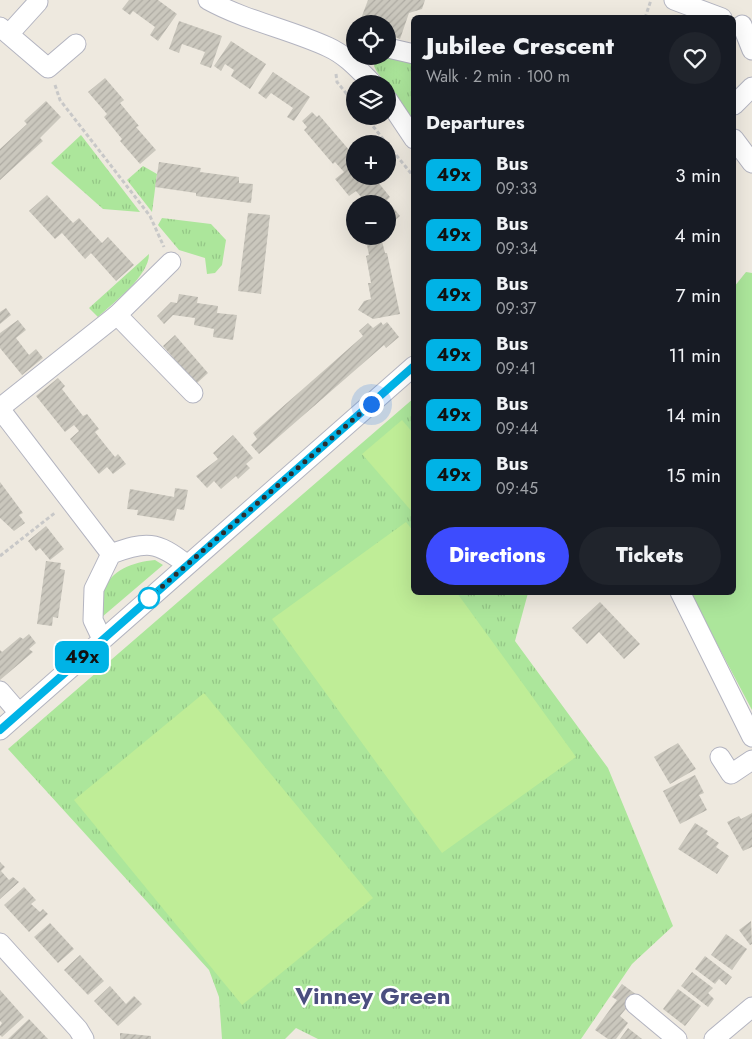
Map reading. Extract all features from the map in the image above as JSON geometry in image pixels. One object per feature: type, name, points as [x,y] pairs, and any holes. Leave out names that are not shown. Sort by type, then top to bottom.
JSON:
[{"type":"street","points":[[208,0],[226,10],[346,54]]},
{"type":"street","points":[[674,0],[714,15]]},
{"type":"street","points":[[38,2],[4,30],[48,68],[76,44]]},
{"type":"street","points":[[743,25],[752,50]]},
{"type":"street","points":[[396,50],[411,53]]},
{"type":"street","points":[[357,65],[366,75]]},
{"type":"street","points":[[736,103],[752,86]]},
{"type":"street","points":[[396,112],[411,134]]},
{"type":"street","points":[[736,142],[752,163]]},
{"type":"street","points":[[111,554],[0,409],[117,315],[171,262]]},
{"type":"street","points":[[117,315],[193,393]]},
{"type":"street","points":[[0,730],[186,564],[411,369]]},
{"type":"street","points":[[102,639],[93,620],[94,589],[111,554],[139,544],[167,549],[186,564]]},
{"type":"street","points":[[687,595],[752,737]]},
{"type":"street","points":[[0,691],[19,713]]},
{"type":"street","points":[[720,757],[731,774],[752,760]]},
{"type":"street","points":[[0,942],[78,1029],[84,1039]]},
{"type":"street","points":[[635,1004],[677,1039]]},
{"type":"street","points":[[714,1039],[752,1007]]},
{"type":"path","points":[[646,15],[651,0]]},
{"type":"path","points":[[48,68],[60,100],[150,216],[171,262]]},
{"type":"path","points":[[372,125],[380,135]]},
{"type":"path","points":[[396,155],[411,173]]},
{"type":"path","points":[[0,556],[70,501]]},
{"type":"green space","points":[[396,57],[411,58],[411,117],[396,97],[396,75],[379,75],[374,65],[396,65]]},
{"type":"green space","points":[[81,135],[140,212],[103,209],[51,163]]},
{"type":"green space","points":[[143,166],[157,174],[152,212],[127,180]]},
{"type":"green space","points":[[162,218],[211,224],[226,240],[222,265],[215,273],[207,274],[205,258],[179,250],[158,225]]},
{"type":"green space","points":[[149,254],[143,271],[137,280],[98,317],[89,308]]},
{"type":"green space","points":[[746,272],[752,273],[752,710],[691,595],[736,595],[736,284]]},
{"type":"green space","points":[[411,401],[411,595],[527,595],[515,641],[608,768],[673,926],[632,964],[581,1039],[318,1039],[296,1028],[285,1039],[222,1039],[219,997],[209,970],[8,749]]},
{"type":"green space","points":[[402,420],[411,430],[411,511],[362,454]]},
{"type":"green space","points":[[406,522],[411,528],[411,595],[458,595],[576,757],[442,853],[272,619]]},
{"type":"green space","points":[[155,560],[163,565],[102,617],[103,592],[111,578],[123,568]]},
{"type":"green space","points":[[204,693],[373,898],[242,1005],[74,800]]},
{"type":"building","points":[[129,0],[158,0],[177,14],[158,41],[150,35],[155,27],[133,11],[130,15],[122,9]]},
{"type":"building","points":[[368,0],[425,0],[422,9],[409,13],[400,39],[396,37],[396,15],[362,15]]},
{"type":"building","points":[[179,21],[222,36],[211,68],[200,64],[205,52],[182,44],[179,53],[169,49]]},
{"type":"building","points":[[231,41],[266,64],[250,89],[231,76],[234,70],[225,64],[221,71],[214,66]]},
{"type":"building","points":[[273,72],[310,97],[294,121],[287,117],[293,108],[271,93],[266,99],[258,93]]},
{"type":"building","points":[[105,78],[124,100],[120,103],[139,126],[136,127],[156,150],[140,164],[120,141],[122,139],[104,117],[107,114],[88,92]]},
{"type":"building","points":[[46,101],[61,117],[40,138],[43,141],[0,180],[0,149],[27,124],[24,121]]},
{"type":"building","points":[[312,112],[317,117],[319,115],[346,146],[346,185],[380,185],[388,195],[359,195],[356,191],[348,195],[335,179],[344,172],[335,162],[333,164],[304,130],[307,127],[302,121]]},
{"type":"building","points":[[159,162],[201,168],[200,172],[239,177],[239,183],[253,184],[251,203],[196,196],[196,193],[155,187]]},
{"type":"building","points":[[47,195],[73,223],[79,218],[102,243],[108,237],[134,265],[116,281],[91,253],[85,259],[62,233],[55,239],[29,211]]},
{"type":"building","points":[[396,211],[400,216],[396,220]]},
{"type":"building","points":[[248,213],[270,215],[261,294],[238,291]]},
{"type":"building","points":[[367,245],[383,245],[385,253],[387,253],[400,314],[373,319],[358,310],[364,301],[371,299],[368,283],[371,283],[366,256],[369,255]]},
{"type":"building","points":[[179,294],[198,297],[197,303],[218,306],[217,313],[237,315],[233,340],[213,337],[214,329],[194,325],[195,318],[173,315],[164,324],[157,316],[171,302],[177,303]]},
{"type":"building","points":[[6,308],[11,315],[0,324],[0,312]]},
{"type":"building","points":[[18,320],[26,330],[16,338],[29,355],[36,349],[43,358],[22,375],[0,348],[0,333]]},
{"type":"building","points":[[381,322],[383,325],[387,322],[399,337],[386,348],[384,345],[259,454],[251,445],[257,439],[253,433],[363,336],[359,331],[368,323],[373,328]]},
{"type":"building","points":[[175,335],[208,373],[196,384],[163,346]]},
{"type":"building","points":[[58,378],[65,386],[62,389],[83,416],[87,414],[99,429],[95,432],[106,446],[115,457],[118,454],[126,464],[113,474],[107,467],[99,474],[70,439],[79,431],[74,425],[65,432],[36,396]]},
{"type":"building","points":[[233,435],[253,458],[246,464],[250,468],[238,479],[236,476],[221,489],[214,481],[207,488],[196,476],[218,459],[213,453]]},
{"type":"building","points":[[0,482],[23,513],[19,515],[25,523],[14,531],[0,518]]},
{"type":"building","points":[[175,488],[188,490],[184,510],[177,509],[174,521],[137,515],[138,510],[127,509],[130,489],[174,497]]},
{"type":"building","points":[[46,526],[64,549],[50,560],[40,548],[36,551],[28,541]]},
{"type":"building","points":[[46,561],[61,563],[60,569],[65,570],[58,618],[53,617],[52,626],[37,624]]},
{"type":"building","points":[[600,602],[640,644],[624,659],[599,632],[587,644],[572,628]]},
{"type":"building","points":[[29,634],[36,643],[29,649],[33,652],[0,680],[0,650],[2,652],[20,637],[23,639]]},
{"type":"building","points":[[678,743],[696,769],[670,784],[654,757]]},
{"type":"building","points":[[695,775],[704,793],[699,795],[707,810],[680,824],[663,791]]},
{"type":"building","points":[[752,813],[752,847],[743,851],[727,822],[739,816],[741,819]]},
{"type":"building","points":[[695,823],[708,831],[706,834],[719,843],[716,847],[729,856],[717,874],[678,849]]},
{"type":"building","points":[[0,862],[5,867],[1,871],[9,880],[13,877],[19,882],[0,899]]},
{"type":"building","points":[[24,887],[36,900],[31,904],[40,912],[43,909],[48,914],[29,932],[4,905]]},
{"type":"building","points":[[751,921],[752,944],[750,945],[739,930]]},
{"type":"building","points":[[50,923],[74,949],[58,963],[34,937]]},
{"type":"building","points":[[726,934],[747,949],[732,970],[711,955]]},
{"type":"building","points":[[80,955],[104,981],[88,995],[64,970]]},
{"type":"building","points":[[705,956],[732,977],[726,985],[719,979],[715,984],[695,969]]},
{"type":"building","points":[[692,972],[713,988],[708,993],[714,999],[708,1007],[681,986]]},
{"type":"building","points":[[622,984],[637,995],[620,1016],[628,1023],[616,1039],[608,1039],[595,1030],[617,1000],[612,997]]},
{"type":"building","points":[[110,986],[126,1004],[134,996],[142,1004],[118,1026],[94,1001]]},
{"type":"building","points":[[678,989],[701,1006],[685,1026],[663,1009]]},
{"type":"building","points":[[0,990],[24,1017],[2,1037],[0,1035],[2,1023],[0,1021]]},
{"type":"building","points":[[29,1019],[48,1039],[8,1039]]},
{"type":"building","points":[[628,1028],[642,1039],[620,1039]]},
{"type":"building","points":[[120,1033],[151,1036],[151,1039],[120,1039]]},
{"type":"bus line","name":"49x","points":[[0,730],[186,564],[411,369]]},
{"type":"district","name":"Vinney Green","points":[[373,995]]},
{"type":"route","points":[[149,598],[371,404]]}]
